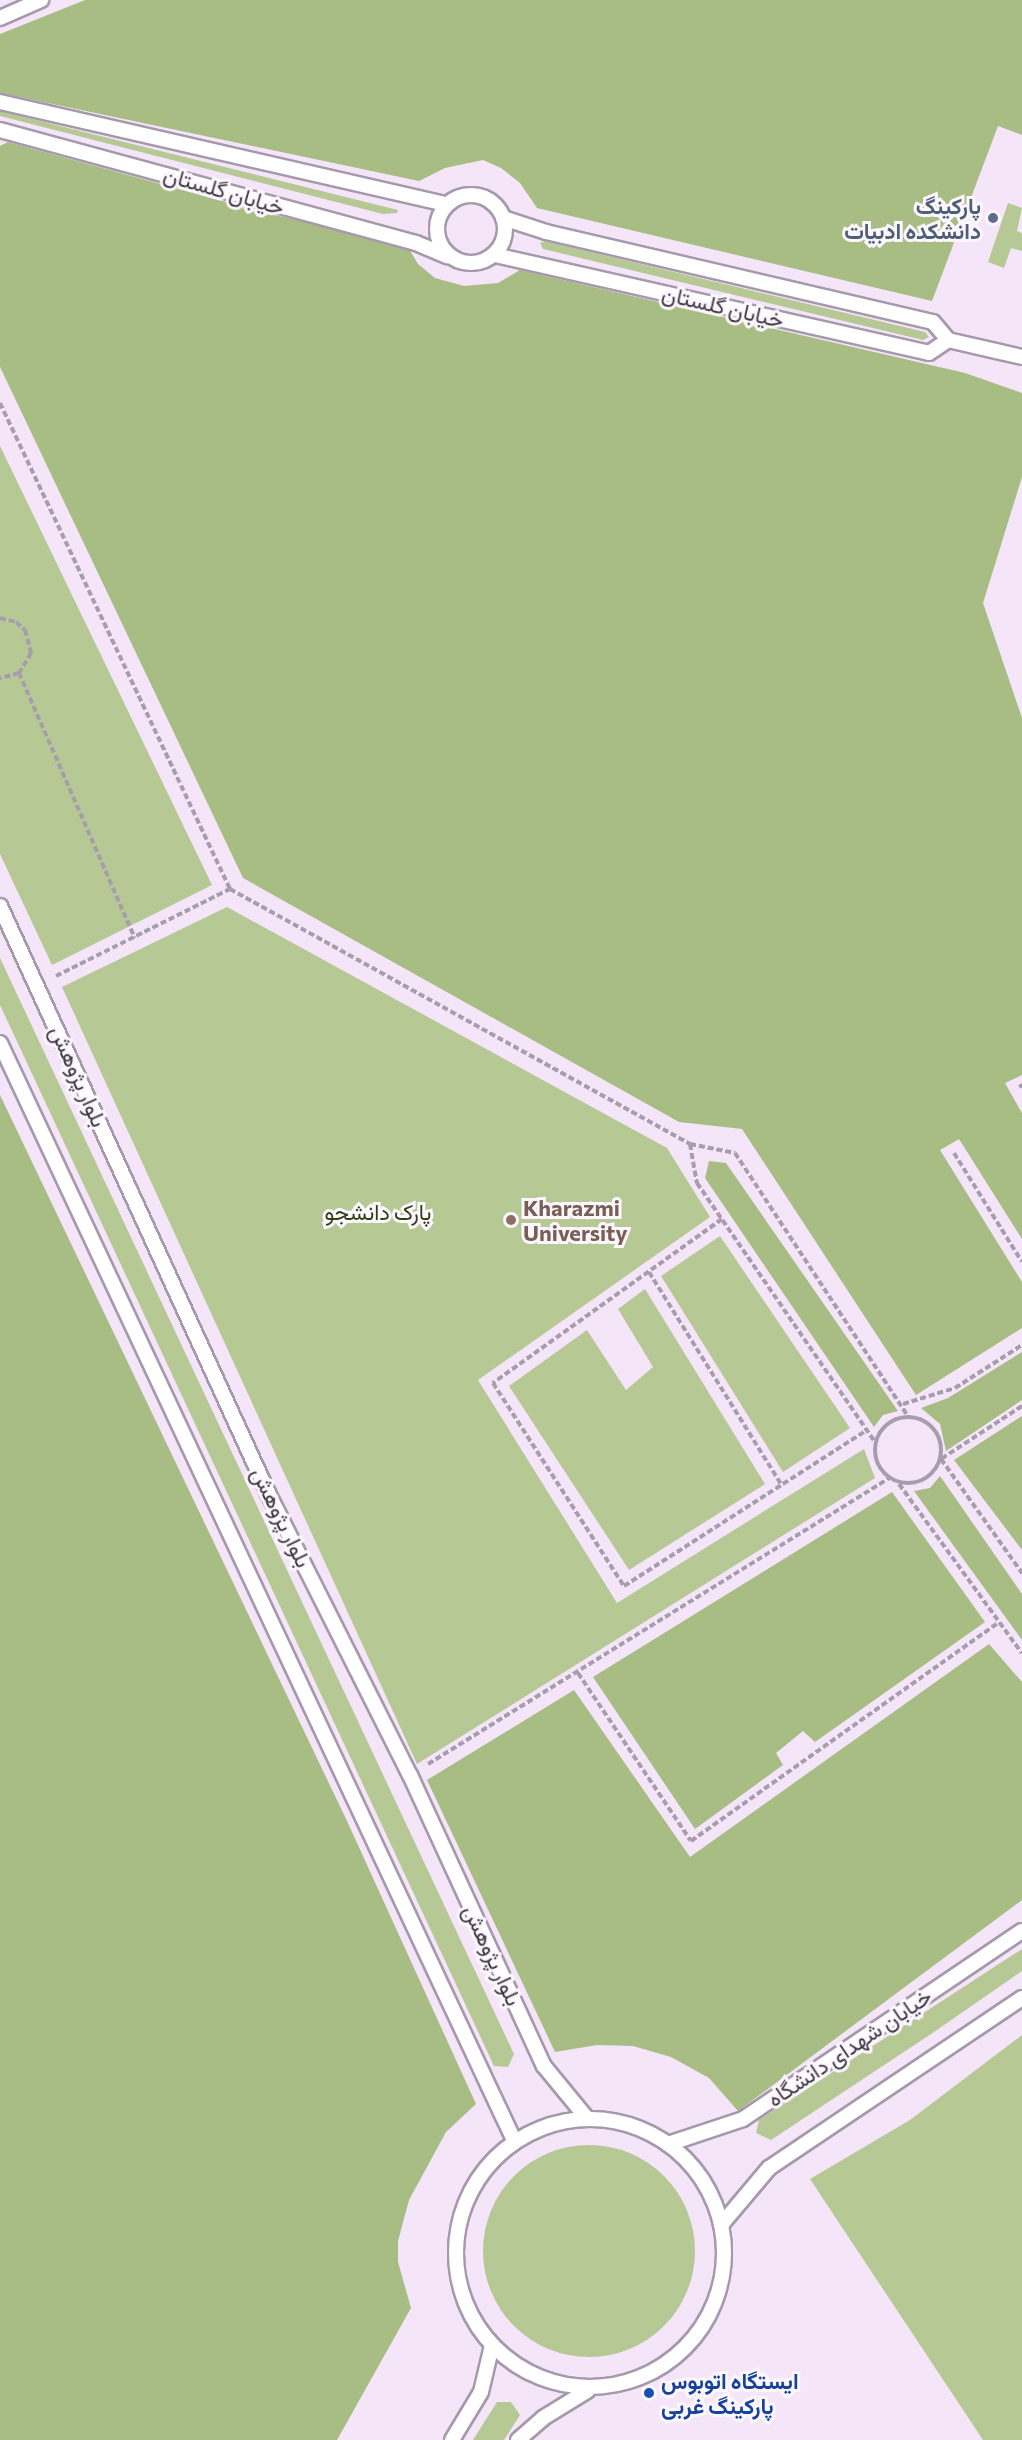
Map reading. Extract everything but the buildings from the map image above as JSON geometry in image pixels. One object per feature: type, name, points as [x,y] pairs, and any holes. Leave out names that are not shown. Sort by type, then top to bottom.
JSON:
[{"type":"lane","points":[[0,18],[41,0]]},
{"type":"lane","name":"خیابان گلستان","points":[[0,102],[445,204]]},
{"type":"lane","name":"خیابان گلستان","points":[[0,130],[416,243],[447,256]]},
{"type":"lane","points":[[466,194],[489,199],[503,218],[504,238],[495,255],[479,263],[462,263],[447,256],[435,230],[445,204],[466,194]]},
{"type":"lane","name":"خیابان گلستان","points":[[503,218],[546,232],[933,322],[948,340],[1022,357]]},
{"type":"lane","name":"خیابان گلستان","points":[[495,255],[929,353],[948,340]]},
{"type":"lane","name":"بلوار پژوهش","points":[[0,906],[268,1493],[410,1775],[544,2066],[585,2116]]},
{"type":"lane","points":[[0,1043],[513,2138]]},
{"type":"lane","name":"خیابان شهدای دانشگاه","points":[[668,2144],[743,2119],[1022,1931]]},
{"type":"lane","points":[[721,2225],[769,2168],[1022,1998]]},
{"type":"lane","points":[[518,2440],[543,2418],[587,2391],[622,2384],[654,2372],[682,2351],[704,2324],[718,2292],[724,2258],[721,2225],[704,2184],[692,2166],[668,2144],[634,2127],[585,2116],[513,2138],[476,2184],[462,2216],[456,2251],[460,2286],[473,2319],[492,2345],[521,2369],[553,2383],[587,2391]]},
{"type":"lane","points":[[452,2440],[481,2392],[492,2345]]},
{"type":"path","points":[[0,404],[230,889],[690,1144],[735,1153],[903,1404],[909,1418]]},
{"type":"path","points":[[0,618],[16,622],[30,641],[27,664],[19,673],[0,678]]},
{"type":"path","points":[[19,673],[135,938]]},
{"type":"path","points":[[38,985],[230,889]]},
{"type":"path","points":[[690,1144],[698,1183],[875,1442],[878,1468],[899,1484],[1022,1653]]},
{"type":"path","points":[[954,1153],[1022,1262]]},
{"type":"path","points":[[722,1219],[494,1383],[624,1586],[867,1430]]},
{"type":"path","points":[[649,1272],[782,1486]]},
{"type":"path","points":[[903,1404],[955,1388],[1022,1345]]},
{"type":"path","points":[[899,1484],[926,1480],[941,1459],[1022,1406]]},
{"type":"path","points":[[875,1442],[891,1420],[916,1416],[938,1432],[941,1459],[1022,1573]]},
{"type":"path","points":[[410,1775],[579,1673],[891,1477]]},
{"type":"path","points":[[579,1673],[691,1841],[999,1622]]},
{"type":"green space","points":[[85,0],[1022,0],[1022,135],[998,126],[932,301],[537,208],[520,183],[501,168],[483,160],[445,168],[419,181],[0,93],[0,34]]},
{"type":"green space","points":[[0,111],[398,210],[397,213],[383,214],[0,116]]},
{"type":"green space","points":[[8,142],[270,214],[406,244],[418,264],[435,278],[464,286],[498,283],[520,270],[965,373],[1022,393],[1022,477],[983,603],[1022,718],[1022,1075],[1005,1083],[1022,1113],[1022,1239],[959,1139],[940,1150],[1022,1282],[1022,1328],[916,1395],[742,1129],[679,1122],[243,878],[0,367],[0,146]]},
{"type":"green space","points":[[1008,203],[1022,208],[1017,231],[1022,233],[1022,251],[1011,248],[1004,268],[988,262]]},
{"type":"green space","points":[[545,241],[925,332],[929,337],[923,340],[543,249],[540,243]]},
{"type":"green space","points":[[0,446],[212,885],[52,965],[0,854]]},
{"type":"green space","name":"پارک دانشجو","points":[[227,907],[667,1148],[710,1217],[478,1380],[617,1603],[864,1449],[875,1478],[417,1764],[62,987]]},
{"type":"green space","points":[[0,958],[514,2054],[508,2067],[494,2066],[0,1005]]},
{"type":"green space","points":[[0,1095],[347,1821],[476,2104],[446,2132],[409,2200],[398,2241],[398,2262],[411,2308],[337,2440],[0,2440]]},
{"type":"green space","points":[[709,1161],[726,1163],[898,1411],[883,1415],[874,1427],[705,1178]]},
{"type":"green space","points":[[720,1236],[850,1428],[783,1472],[661,1276]]},
{"type":"green space","points":[[645,1289],[765,1484],[629,1570],[509,1386],[587,1330],[626,1390],[653,1367],[618,1309]]},
{"type":"green space","points":[[1022,1352],[1022,1400],[946,1451],[940,1424],[921,1408],[948,1398]]},
{"type":"green space","points":[[1022,1416],[1022,1550],[954,1460]]},
{"type":"green space","points":[[940,1476],[1022,1594],[1022,1640],[914,1491],[930,1488]]},
{"type":"green space","points":[[892,1492],[985,1622],[815,1742],[803,1731],[776,1753],[783,1765],[695,1829],[593,1677]]},
{"type":"green space","points":[[989,1644],[1022,1682],[1022,1900],[738,2111],[709,2078],[671,2057],[633,2046],[597,2045],[555,2052],[427,1780],[574,1690],[690,1857]]},
{"type":"green space","points":[[1022,1949],[1022,1971],[934,2032],[771,2140],[756,2133],[759,2120]]},
{"type":"green space","points":[[1022,2035],[1022,2440],[983,2440],[810,2179],[910,2120]]},
{"type":"green space","points":[[579,2145],[599,2145],[620,2149],[639,2157],[664,2176],[677,2192],[687,2210],[693,2230],[695,2251],[693,2272],[687,2292],[677,2310],[664,2326],[639,2345],[620,2353],[599,2357],[579,2357],[558,2353],[539,2345],[507,2318],[495,2301],[487,2282],[483,2261],[483,2241],[487,2220],[495,2201],[522,2169],[539,2157],[558,2149]]},
{"type":"green space","points":[[497,2402],[511,2402],[520,2415],[504,2440],[473,2440]]},
{"type":"place","name":"پارکینگ دانشکده ادبیات","points":[[993,218]]},
{"type":"place","name":"Kharazmi University","points":[[511,1220]]},
{"type":"place","name":"ایستگاه اتوبوس پارکینگ غربی","points":[[649,2393]]}]
